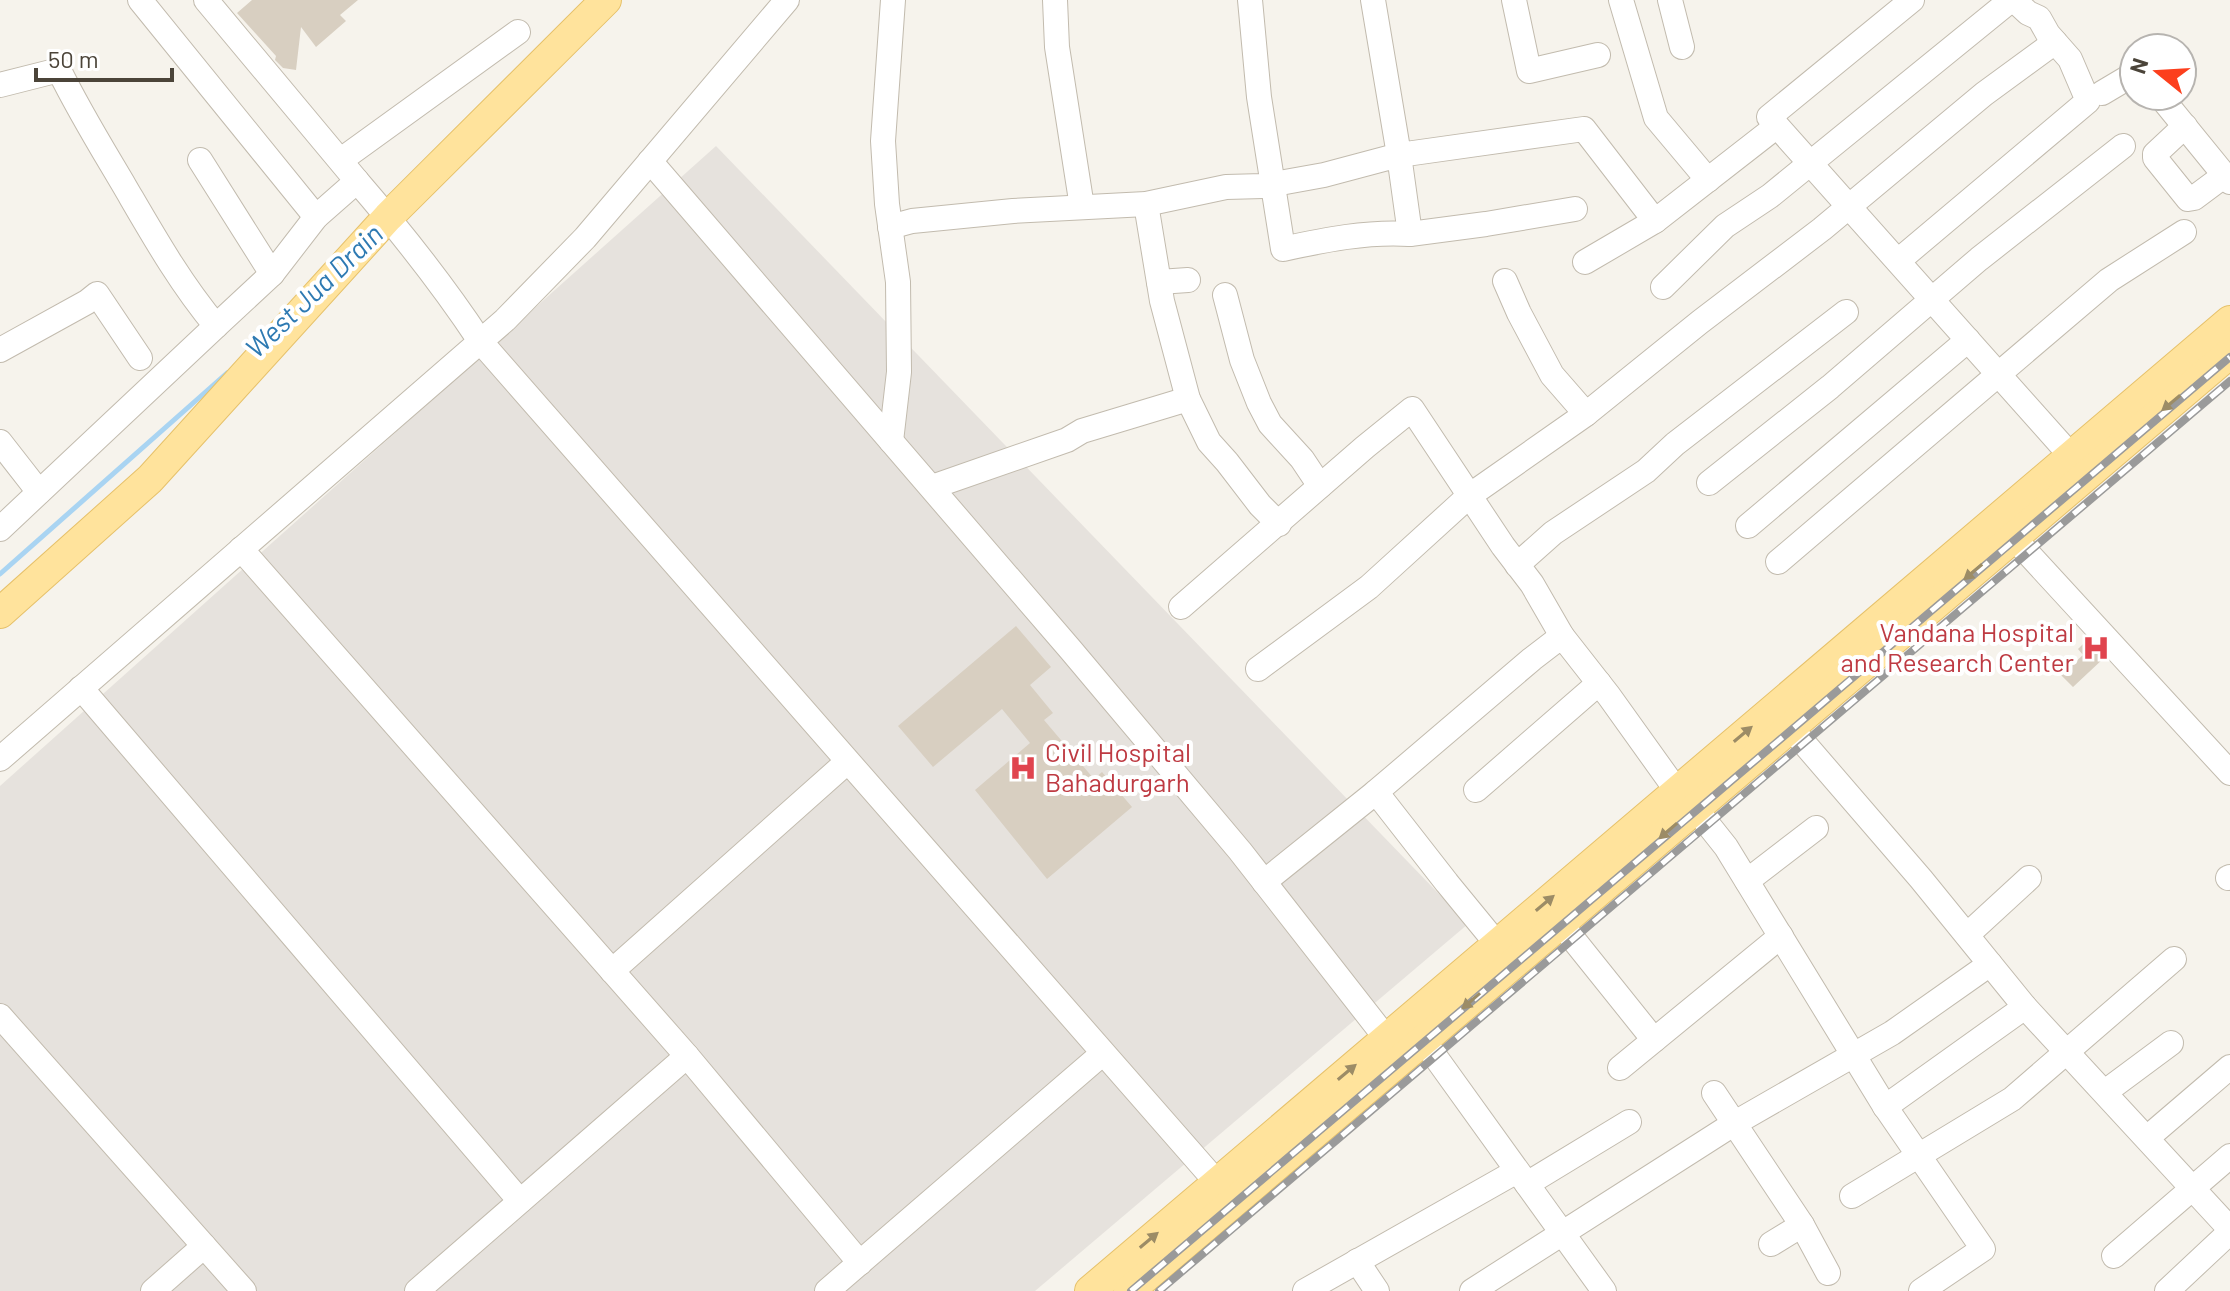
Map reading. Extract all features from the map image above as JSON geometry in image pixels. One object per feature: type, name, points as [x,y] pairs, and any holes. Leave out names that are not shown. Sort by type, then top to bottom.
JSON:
[{"type":"main road","points":[[0,613],[150,479],[388,217],[606,0]]},
{"type":"main road","points":[[1090,1291],[1424,1041],[1561,924],[1686,800],[2079,465],[2230,321]]},
{"type":"main road","points":[[1129,1291],[1225,1192],[1386,1038],[1497,944],[1686,800],[1790,727],[2013,537],[2079,465],[2230,353]]},
{"type":"street","points":[[140,0],[316,217]]},
{"type":"street","points":[[206,0],[388,217],[448,293],[480,341],[1225,1192]]},
{"type":"street","points":[[0,759],[505,320],[585,238],[787,0]]},
{"type":"street","points":[[891,441],[899,372],[898,282],[883,141],[893,0]]},
{"type":"street","points":[[1055,0],[1057,47],[1082,207]]},
{"type":"street","points":[[1250,0],[1259,97],[1283,249],[1355,236],[1410,234],[1575,209]]},
{"type":"street","points":[[1373,0],[1410,234]]},
{"type":"street","points":[[1514,0],[1529,71],[1598,55]]},
{"type":"street","points":[[1621,0],[1656,118],[1708,180]]},
{"type":"street","points":[[1670,0],[1682,47]]},
{"type":"street","points":[[1912,0],[1769,117],[2079,465]]},
{"type":"street","points":[[1663,287],[1725,226],[1770,196],[2013,0],[2039,18],[2048,34],[2070,59],[2088,101],[1898,261]]},
{"type":"street","points":[[341,160],[518,32]]},
{"type":"street","points":[[1258,669],[1369,587],[1469,496],[1586,414],[1822,229],[1984,94],[2055,42]]},
{"type":"street","points":[[0,85],[59,70],[79,111],[162,250],[216,326]]},
{"type":"street","points":[[2102,93],[2118,84]]},
{"type":"street","points":[[2173,112],[2185,126],[2227,179],[2188,199],[2155,158],[2155,154],[2185,126]]},
{"type":"street","points":[[1585,262],[1655,221],[1777,126]]},
{"type":"street","points":[[890,227],[912,221],[985,213],[1146,204],[1226,187],[1272,184],[1324,175],[1399,155],[1584,129],[1655,221]]},
{"type":"street","points":[[1709,483],[1830,387],[1979,259],[2123,146]]},
{"type":"street","points":[[200,160],[272,274]]},
{"type":"street","points":[[650,161],[1070,649],[1264,882],[1386,1038]]},
{"type":"street","points":[[0,529],[272,274],[316,217],[357,181]]},
{"type":"street","points":[[1146,204],[1159,282],[1188,399],[1209,442],[1279,524]]},
{"type":"street","points":[[1778,562],[2109,280],[2184,232]]},
{"type":"street","points":[[1159,282],[1188,280]]},
{"type":"street","points":[[1505,281],[1552,375],[1586,414]]},
{"type":"street","points":[[0,350],[97,294],[140,358]]},
{"type":"street","points":[[1225,295],[1242,360],[1259,403],[1270,424],[1302,459],[1320,486]]},
{"type":"street","points":[[1517,565],[1553,533],[1646,471],[1675,444],[1846,312]]},
{"type":"street","points":[[1748,526],[1968,340]]},
{"type":"street","points":[[932,487],[1067,440],[1082,431],[1188,399]]},
{"type":"street","points":[[1181,607],[1412,409],[1532,584],[1562,636],[1686,800],[1726,847],[1885,1107],[1983,1249],[1921,1291]]},
{"type":"street","points":[[0,442],[39,492]]},
{"type":"street","points":[[2013,537],[2230,773]]},
{"type":"street","points":[[241,549],[687,1056],[860,1263]]},
{"type":"street","points":[[1264,882],[1562,636]]},
{"type":"street","points":[[1476,790],[1599,683]]},
{"type":"street","points":[[81,688],[520,1201]]},
{"type":"street","points":[[1790,727],[1901,855],[2025,1007],[2230,1230],[2167,1291]]},
{"type":"street","points":[[612,971],[847,762]]},
{"type":"street","points":[[1376,792],[1497,944]]},
{"type":"street","points":[[1747,881],[1816,828]]},
{"type":"street","points":[[1967,935],[2029,878]]},
{"type":"street","points":[[1561,924],[1654,1040]]},
{"type":"street","points":[[1620,1068],[1781,936]]},
{"type":"street","points":[[1852,1196],[2012,1099],[2174,959]]},
{"type":"street","points":[[1472,1291],[1735,1123],[1892,1033],[1990,964]]},
{"type":"street","points":[[1885,1107],[2025,1007]]},
{"type":"street","points":[[0,1016],[244,1291]]},
{"type":"street","points":[[1424,1041],[1604,1291]]},
{"type":"street","points":[[2105,1092],[2171,1043]]},
{"type":"street","points":[[827,1291],[1102,1054]]},
{"type":"street","points":[[417,1291],[687,1056]]},
{"type":"street","points":[[2147,1138],[2230,1067]]},
{"type":"street","points":[[1714,1093],[1802,1225],[1828,1273]]},
{"type":"street","points":[[1305,1291],[1357,1261],[1629,1122]]},
{"type":"street","points":[[2114,1256],[2230,1156]]},
{"type":"street","points":[[1771,1244],[1802,1225]]},
{"type":"street","points":[[153,1291],[204,1246]]},
{"type":"street","points":[[1357,1261],[1377,1291]]},
{"type":"shaded area","points":[[716,146],[1468,924],[1035,1291],[0,1291],[0,786]]},
{"type":"building","points":[[252,0],[358,0],[340,15],[346,21],[316,47],[301,27],[296,70],[283,68],[237,13]]},
{"type":"building","points":[[1016,626],[1051,667],[1030,685],[1053,713],[1044,720],[1094,779],[1102,772],[1132,807],[1047,879],[975,790],[1030,743],[1002,709],[933,767],[898,726]]},
{"type":"building","points":[[2087,640],[2104,658],[2073,687],[2061,675],[2083,655],[2078,649]]},
{"type":"waterway","name":"West Jua Drain","points":[[0,574],[227,373]]},
{"type":"railway","points":[[1131,1291],[2230,357]]},
{"type":"railway","points":[[1159,1291],[2230,381]]},
{"type":"place","name":"Vandana Hospital and Research Center","points":[[2096,648]]},
{"type":"place","name":"Civil Hospital Bahadurgarh","points":[[1023,768]]}]
